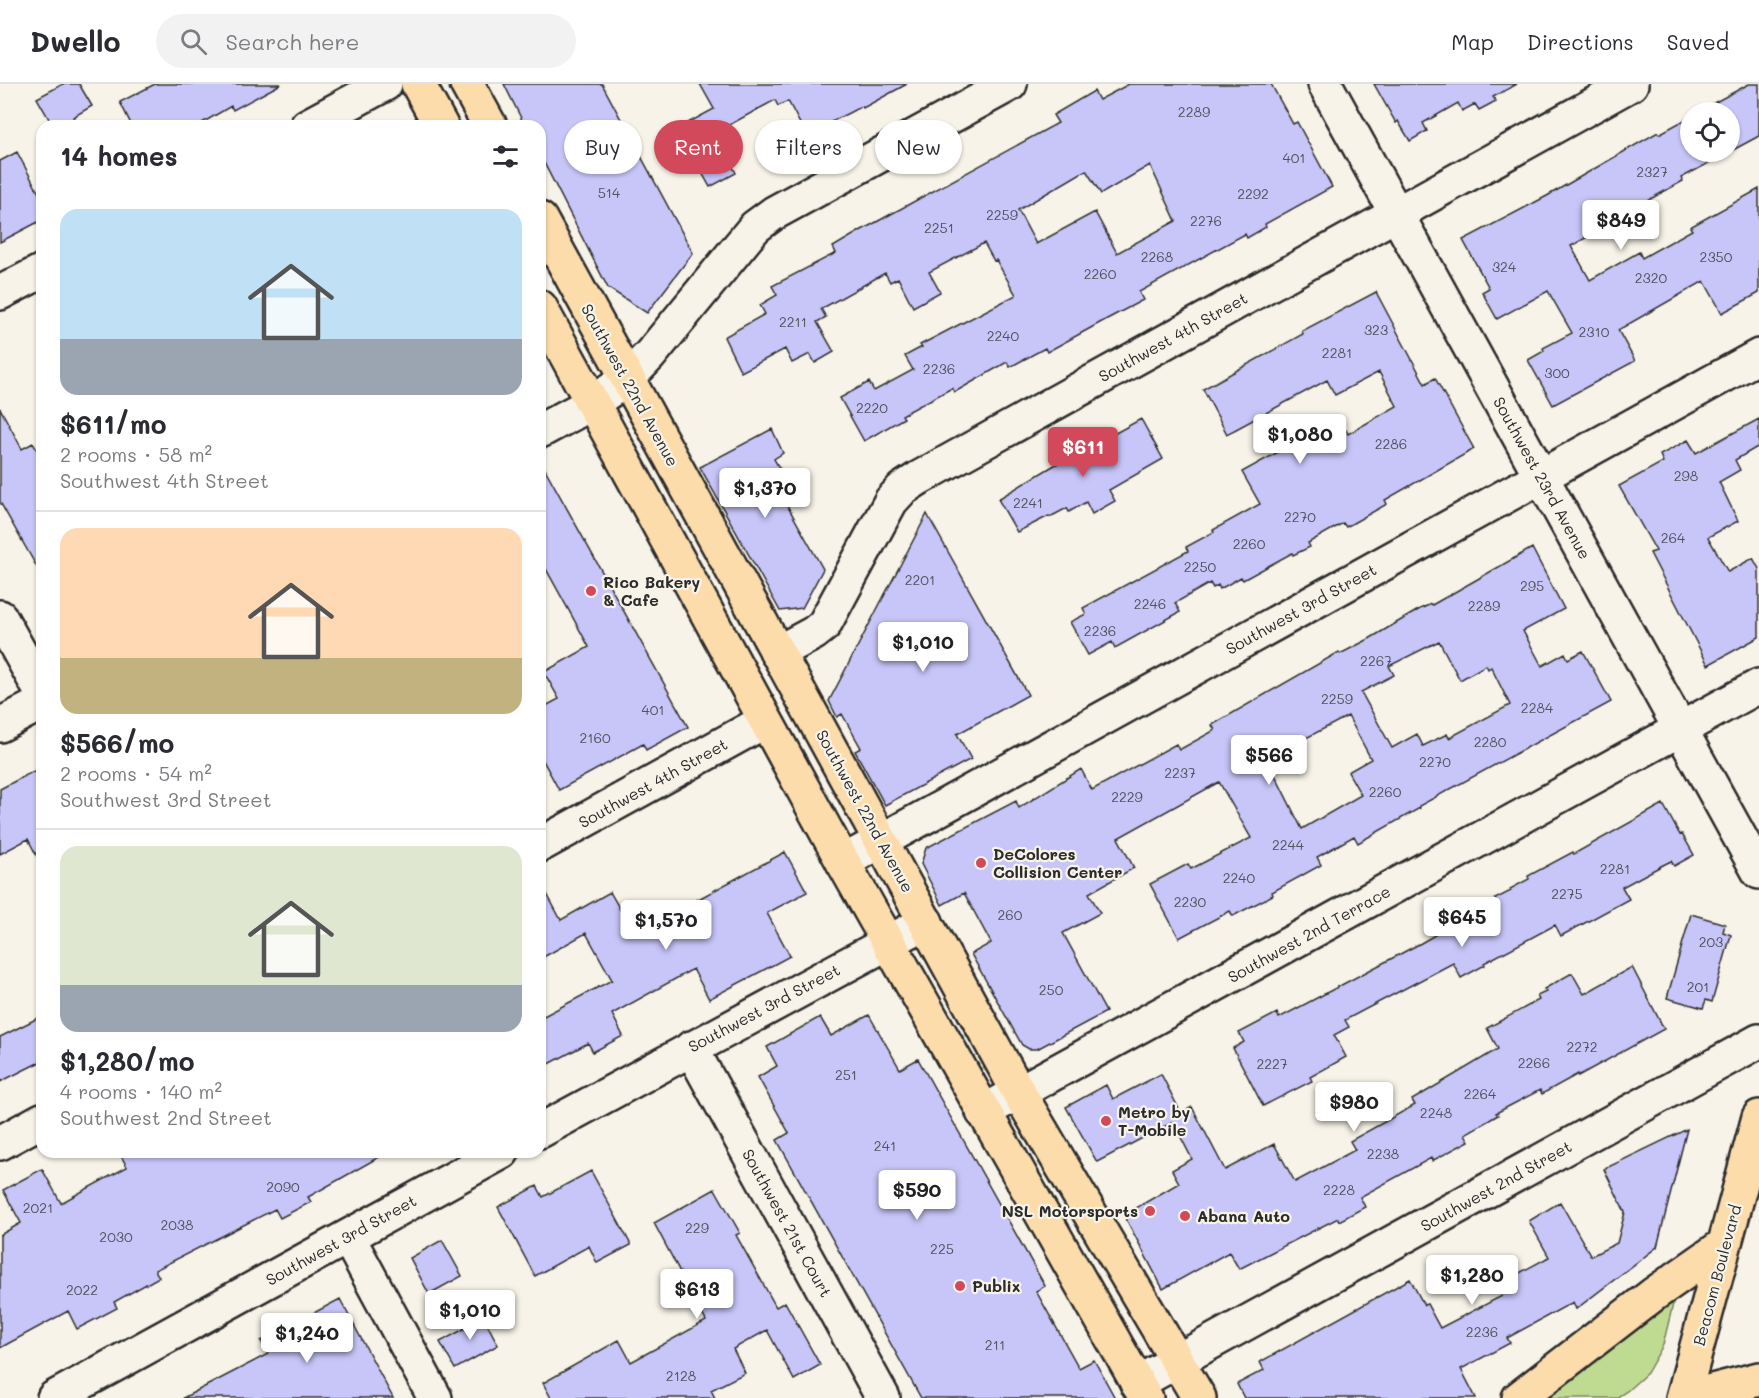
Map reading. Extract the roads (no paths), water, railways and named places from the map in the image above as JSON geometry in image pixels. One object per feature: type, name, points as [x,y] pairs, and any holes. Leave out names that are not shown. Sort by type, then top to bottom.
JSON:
[{"type":"main road","points":[[418,84],[438,120]]},
{"type":"main road","points":[[467,84],[487,120]]},
{"type":"main road","name":"Southwest 22nd Avenue","points":[[546,230],[1019,1093],[1199,1398]]},
{"type":"main road","points":[[546,319],[843,862],[1142,1391]]},
{"type":"main road","name":"Beacom Boulevard","points":[[1684,1398],[1759,1117]]},
{"type":"main road","points":[[1519,1398],[1654,1294],[1724,1245]]},
{"type":"main road","points":[[1684,1398],[1759,1379]]},
{"type":"street","points":[[318,120],[385,84]]},
{"type":"street","points":[[546,428],[592,403],[627,379],[650,355],[755,227],[774,213],[1010,84]]},
{"type":"street","name":"Southwest 23rd Avenue","points":[[1325,84],[1759,872]]},
{"type":"street","name":"Southwest 4th Street","points":[[777,653],[824,625],[891,501],[902,489],[1631,84]]},
{"type":"street","points":[[0,293],[36,273]]},
{"type":"street","name":"Southwest 3rd Street","points":[[843,862],[1759,356]]},
{"type":"street","points":[[0,617],[36,682]]},
{"type":"street","name":"Southwest 2nd Terrace","points":[[983,1112],[1759,686]]},
{"type":"street","points":[[0,725],[36,706]]},
{"type":"street","name":"Southwest 4th Street","points":[[546,842],[765,721]]},
{"type":"street","name":"Southwest 3rd Street","points":[[546,1128],[926,922]]},
{"type":"street","name":"Southwest 2nd Street","points":[[1142,1391],[1176,1362],[1759,1041]]},
{"type":"street","name":"Southwest 21st Court","points":[[691,1048],[872,1394]]},
{"type":"street","points":[[0,1143],[36,1123]]},
{"type":"street","name":"Southwest 3rd Street","points":[[54,1398],[491,1158]]},
{"type":"street","points":[[348,1237],[435,1398]]},
{"type":"place","name":"Rico Bakery & Cafe","points":[[591,591]]},
{"type":"place","name":"DeColores Collision Center","points":[[981,863]]},
{"type":"place","name":"Metro by T-Mobile","points":[[1106,1121]]},
{"type":"place","name":"NSL Motorsports","points":[[1150,1211]]},
{"type":"place","name":"Abana Auto","points":[[1185,1216]]},
{"type":"place","name":"Publix","points":[[960,1286]]}]
